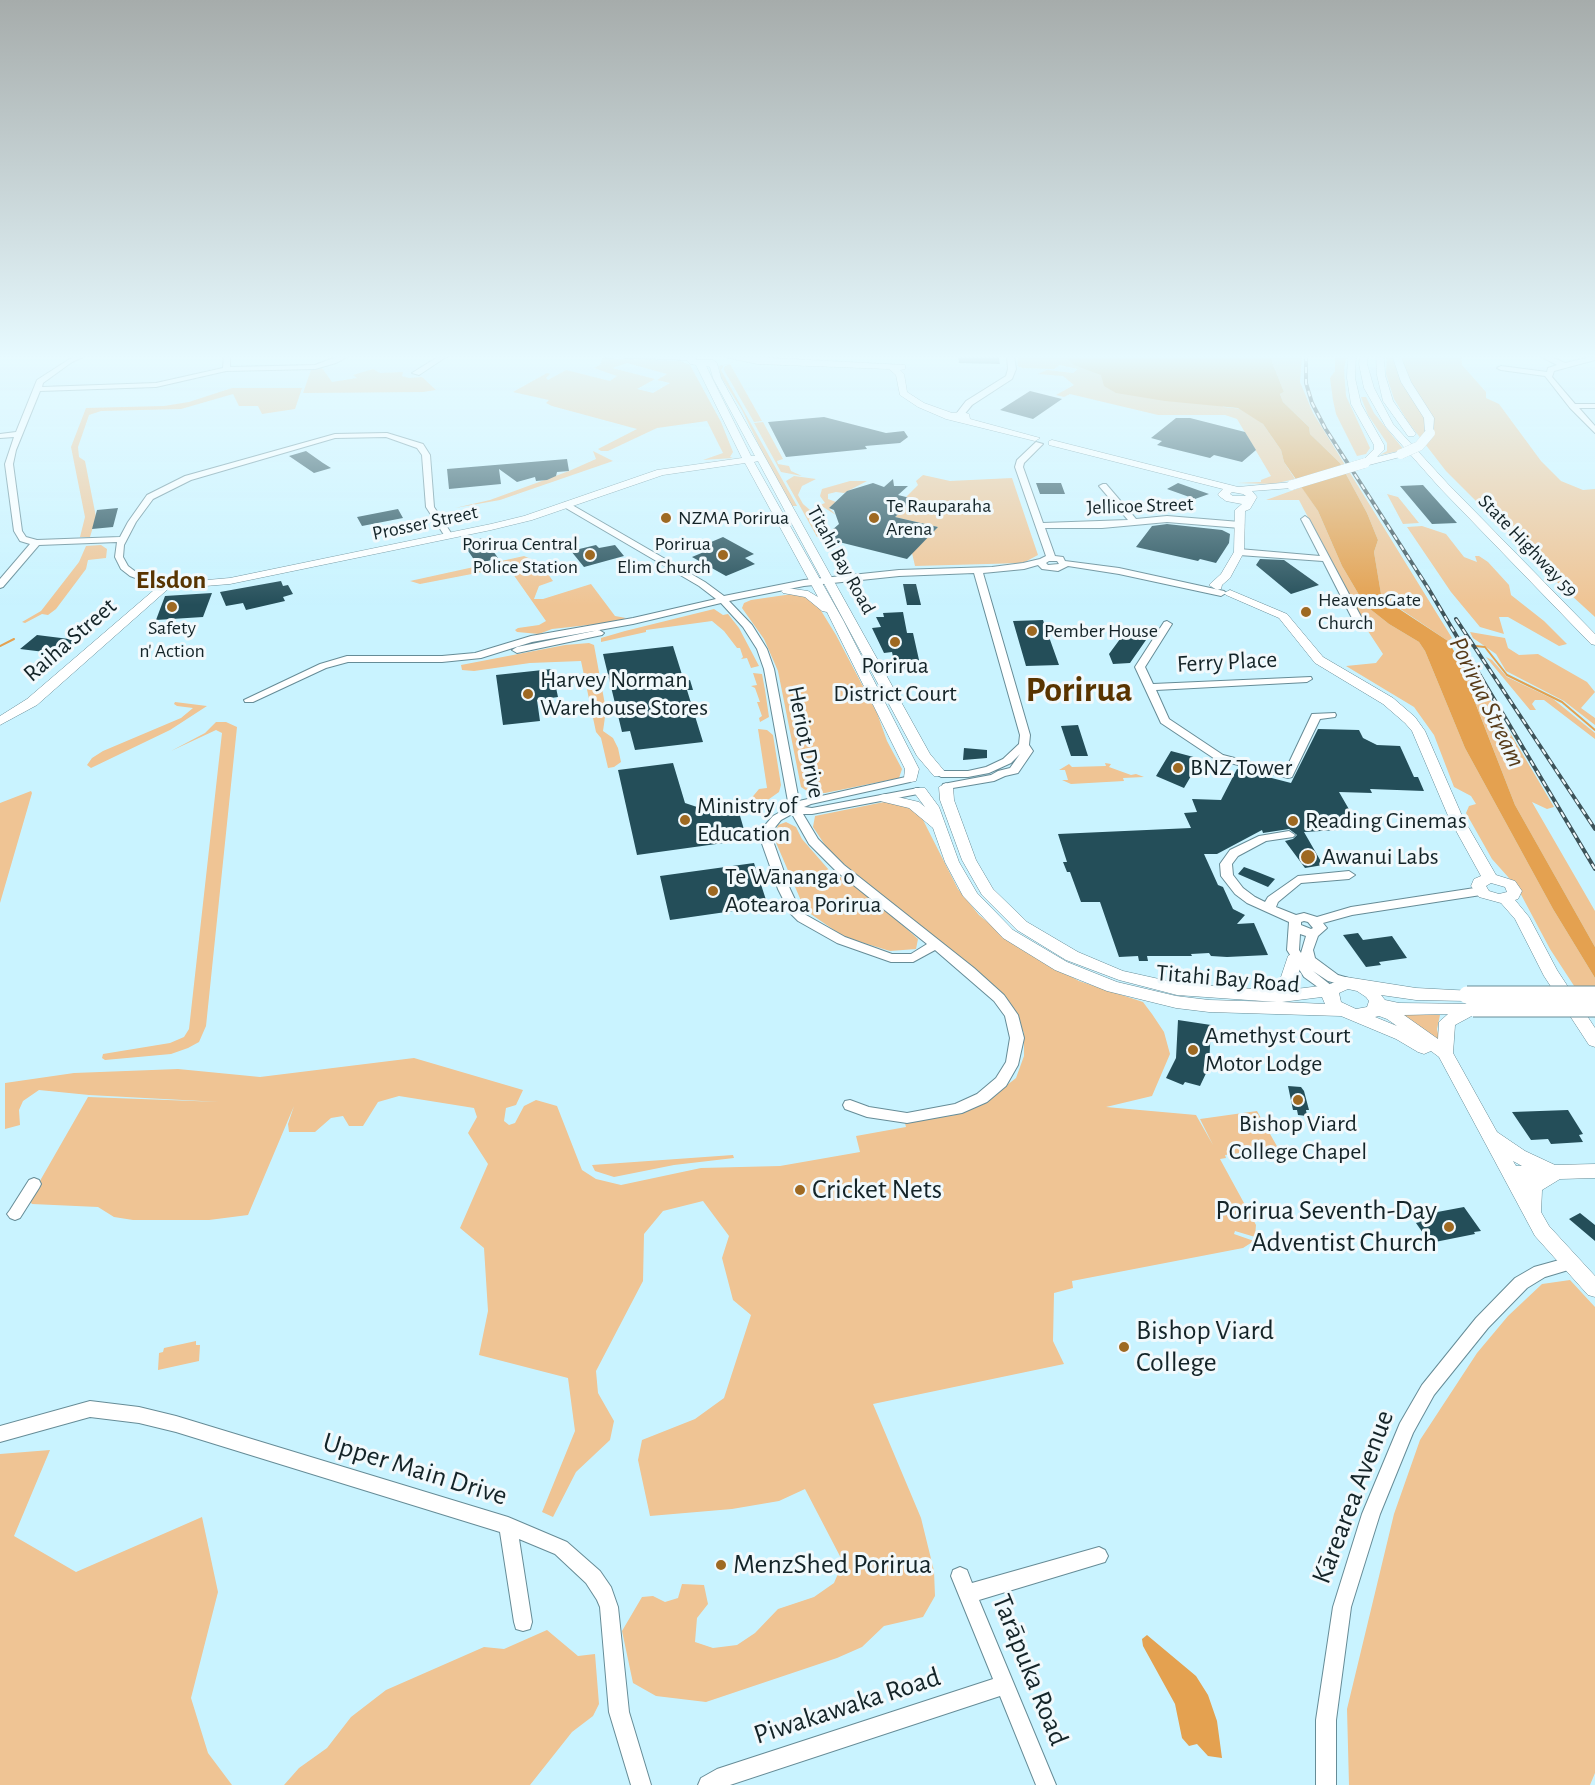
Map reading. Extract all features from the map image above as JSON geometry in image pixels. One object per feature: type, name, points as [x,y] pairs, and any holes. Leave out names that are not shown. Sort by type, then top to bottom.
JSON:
[{"type":"main road","name":"Titahi Bay Road","points":[[737,438],[801,559],[837,620],[902,748],[912,769],[915,785],[928,800],[961,880],[985,913],[1008,934],[1033,950],[1085,977],[1134,993],[1176,1002],[1218,1006],[1347,1012]]},
{"type":"main road","name":"Titahi Bay Road","points":[[750,438],[924,756],[944,780],[949,805],[978,878],[994,899],[1022,926],[1072,956],[1119,975],[1177,989],[1281,997],[1331,990],[1340,984],[1358,985]]},
{"type":"main road","points":[[1028,438],[1037,441],[1049,438]]},
{"type":"main road","points":[[1050,438],[1052,443],[1194,480],[1250,492],[1250,499],[1246,507],[1240,510]]},
{"type":"main road","points":[[1365,463],[1379,450],[1375,438]]},
{"type":"main road","name":"State Highway 59","points":[[1401,438],[1444,486],[1595,641]]},
{"type":"main road","name":"State Highway 59","points":[[1414,438],[1438,467],[1595,627]]},
{"type":"main road","points":[[1226,497],[1250,499],[1401,454],[1419,447],[1426,438]]},
{"type":"main road","name":"Prosser Street","points":[[165,586],[230,581],[449,536],[518,521],[661,472],[761,458]]},
{"type":"main road","points":[[1194,480],[1261,487]]},
{"type":"main road","points":[[1194,480],[1226,497],[1240,510],[1239,552],[1226,576],[1229,579],[1223,590],[1283,616],[1319,660],[1388,701],[1410,720],[1418,731],[1456,818],[1491,878]]},
{"type":"main road","points":[[1226,497],[1225,490],[1292,485]]},
{"type":"main road","points":[[786,589],[800,576],[801,559]]},
{"type":"main road","name":"Raiha Street","points":[[0,721],[32,702],[165,586]]},
{"type":"main road","points":[[786,589],[814,597],[837,620]]},
{"type":"main road","points":[[921,772],[944,780],[937,792],[915,785],[921,772]]},
{"type":"main road","points":[[885,798],[914,805],[939,827]]},
{"type":"main road","points":[[1491,878],[1504,881],[1514,888],[1513,896],[1506,899],[1494,899],[1481,891],[1479,882],[1491,878]]},
{"type":"main road","points":[[1506,899],[1521,917],[1545,963],[1595,1041]]},
{"type":"main road","points":[[1217,993],[1266,990],[1287,984],[1296,956]]},
{"type":"main road","points":[[1358,985],[1470,1001],[1595,1008]]},
{"type":"main road","points":[[1358,985],[1372,993],[1377,1006],[1393,1015],[1447,1059],[1492,1137],[1532,1215],[1570,1263],[1595,1289]]},
{"type":"main road","points":[[1331,990],[1330,998],[1347,1012],[1447,1059]]},
{"type":"main road","points":[[1347,1012],[1368,1014],[1377,1006],[1399,1009],[1470,1001],[1595,995]]},
{"type":"main road","points":[[1447,1059],[1447,1022],[1470,1001]]},
{"type":"main road","points":[[1492,1137],[1504,1143],[1519,1156],[1555,1172]]},
{"type":"main road","points":[[1511,1173],[1595,1171]]},
{"type":"main road","points":[[1532,1215],[1530,1200],[1533,1187],[1555,1172]]},
{"type":"street","points":[[17,438],[9,464],[18,531],[23,539],[36,543],[123,539],[143,503],[171,484],[315,440],[328,438]]},
{"type":"street","points":[[401,438],[424,451],[430,507],[449,536]]},
{"type":"street","points":[[1037,441],[1020,462],[1019,467],[1040,526],[1046,559]]},
{"type":"street","points":[[1103,486],[1134,522]]},
{"type":"street","name":"Heriot Drive","points":[[567,505],[702,584],[723,600],[747,626],[766,658],[774,688],[791,791],[800,821],[821,850],[991,992],[1011,1015],[1017,1049],[1008,1073],[982,1098],[940,1114],[908,1118],[867,1112],[850,1105]]},
{"type":"street","name":"Jellicoe Street","points":[[1040,526],[1172,519],[1240,525]]},
{"type":"street","points":[[1305,519],[1361,626]]},
{"type":"street","name":"Prosser Street","points":[[123,539],[118,553],[124,567],[141,578],[165,586]]},
{"type":"street","points":[[0,585],[36,543]]},
{"type":"street","points":[[1239,552],[1324,559]]},
{"type":"street","points":[[1046,559],[1041,564],[1049,568]]},
{"type":"street","points":[[702,584],[724,591],[750,592],[807,588],[815,583],[899,573],[992,570],[1024,566],[1046,559],[1060,559],[1064,563],[1104,568],[1188,586],[1223,590]]},
{"type":"street","points":[[992,570],[1004,572],[1060,568],[1064,563]]},
{"type":"street","points":[[978,570],[1025,735],[1024,745],[1002,772]]},
{"type":"street","points":[[723,600],[734,601],[786,589]]},
{"type":"street","points":[[249,700],[323,666],[347,659],[374,657],[433,659],[474,656],[578,638],[633,621],[750,592]]},
{"type":"street","points":[[1167,624],[1140,667],[1165,721],[1219,757],[1288,775],[1316,716],[1331,715]]},
{"type":"street","name":"Ferry Place","points":[[1148,687],[1307,679]]},
{"type":"street","points":[[944,780],[1002,772],[1028,751],[1024,745]]},
{"type":"street","points":[[795,810],[812,812],[885,798],[915,785]]},
{"type":"street","points":[[915,785],[807,801],[795,810],[777,818],[766,831],[766,838],[794,910],[818,928],[841,940],[891,958],[913,958],[935,945]]},
{"type":"street","points":[[791,791],[818,798]]},
{"type":"street","points":[[1288,835],[1263,838],[1234,853],[1226,864],[1227,876],[1232,884],[1251,900],[1270,907],[1313,934]]},
{"type":"street","points":[[1270,907],[1272,900],[1298,880],[1349,875]]},
{"type":"street","points":[[1331,990],[1309,974],[1292,947],[1296,924],[1304,917],[1316,921],[1351,911],[1481,891]]},
{"type":"street","points":[[1316,921],[1321,930],[1313,934],[1307,950],[1309,959],[1333,978],[1358,985]]},
{"type":"street","points":[[15,1214],[34,1184]]},
{"type":"street","name":"Kārearea Avenue","points":[[1326,1785],[1326,1719],[1342,1607],[1371,1514],[1406,1429],[1428,1390],[1482,1323],[1521,1283],[1540,1272],[1570,1263]]},
{"type":"street","name":"Upper Main Drive","points":[[0,1434],[90,1409],[139,1415],[223,1437],[508,1526],[561,1548],[593,1578],[604,1594],[609,1607],[619,1712],[641,1785]]},
{"type":"street","points":[[508,1526],[523,1622]]},
{"type":"street","points":[[968,1594],[1099,1556]]},
{"type":"street","name":"Tarāpuka Road","points":[[960,1576],[1047,1785]]},
{"type":"street","name":"Piwakawaka Road","points":[[708,1785],[717,1779],[1004,1685]]},
{"type":"shaded area","points":[[74,438],[81,438],[78,447],[79,457],[85,461],[96,517],[90,537],[80,537],[85,517],[71,447]]},
{"type":"shaded area","points":[[619,438],[635,438],[608,451],[598,449]]},
{"type":"shaded area","points":[[716,438],[728,438],[733,452],[730,457],[733,458],[703,460],[723,453]]},
{"type":"shaded area","points":[[756,438],[759,438],[797,506],[792,506]]},
{"type":"shaded area","points":[[762,438],[772,438],[783,459],[777,461],[778,464],[789,466],[791,471],[802,476],[781,472]]},
{"type":"shaded area","points":[[1249,438],[1273,438],[1295,479],[1273,484],[1237,483],[1261,482],[1271,476]]},
{"type":"shaded area","points":[[1273,438],[1314,438],[1340,463],[1367,513],[1378,540],[1374,552],[1381,594],[1387,601],[1448,641],[1457,656],[1515,805],[1595,947],[1595,978],[1553,909],[1465,748],[1425,651],[1419,642],[1389,624],[1365,605],[1342,566],[1318,511],[1284,462],[1281,450]]},
{"type":"shaded area","points":[[1314,438],[1329,438],[1452,638],[1448,641],[1381,594],[1374,552],[1378,540],[1367,513],[1340,463]]},
{"type":"shaded area","points":[[1348,438],[1366,438],[1370,448],[1366,454],[1357,456]]},
{"type":"shaded area","points":[[1384,438],[1395,438],[1404,450],[1380,455],[1387,451],[1387,443]]},
{"type":"shaded area","points":[[1421,438],[1524,438],[1541,461],[1561,481],[1583,490],[1595,489],[1595,617],[1560,585],[1446,471]]},
{"type":"shaded area","points":[[593,451],[613,461],[500,500],[455,508],[490,500],[569,471],[596,459]]},
{"type":"shaded area","points":[[923,475],[950,481],[1012,478],[1038,555],[1023,563],[915,566],[912,553],[938,527],[895,517],[913,500],[906,497],[918,485],[916,481]]},
{"type":"shaded area","points":[[794,476],[816,479],[802,486],[798,495],[803,504],[817,516],[816,529],[829,533],[824,538],[830,540],[825,545],[821,537],[817,537],[786,481]]},
{"type":"shaded area","points":[[850,481],[867,481],[844,493],[828,494],[828,499],[836,502],[829,508],[836,515],[820,505],[825,503],[820,496],[822,489]]},
{"type":"shaded area","points":[[1302,487],[1318,511],[1342,566],[1365,605],[1389,624],[1419,642],[1425,651],[1465,748],[1553,909],[1595,978],[1595,1018],[1550,949],[1517,887],[1492,859],[1466,813],[1469,806],[1476,804],[1471,796],[1454,787],[1434,735],[1414,707],[1346,666],[1376,663],[1383,654],[1364,625],[1299,500],[1266,500]]},
{"type":"shaded area","points":[[1387,494],[1398,497],[1419,523],[1403,524]]},
{"type":"shaded area","points":[[1422,526],[1446,534],[1464,557],[1477,562],[1475,556],[1479,556],[1488,562],[1509,585],[1511,595],[1544,621],[1567,644],[1559,646],[1508,617],[1499,617],[1504,634],[1480,627],[1451,592],[1407,527]]},
{"type":"shaded area","points":[[101,545],[107,549],[106,558],[88,560],[86,569],[56,609],[48,615],[42,614],[25,623],[22,622],[41,611],[79,562],[86,546]]},
{"type":"shaded area","points":[[524,556],[540,563],[553,581],[539,586],[534,599],[543,599],[591,584],[615,616],[626,618],[616,622],[552,629],[539,634],[517,632],[515,630],[518,628],[539,625],[546,621],[508,567],[420,584],[410,581]]},
{"type":"shaded area","points":[[792,594],[805,596],[820,609],[836,635],[877,713],[887,741],[902,769],[899,778],[825,793],[810,793],[801,787],[778,671],[764,639],[742,608],[744,603],[751,600]]},
{"type":"shaded area","points":[[714,609],[723,615],[728,614],[739,628],[759,666],[751,668],[747,658],[741,659],[743,657],[740,648],[737,648],[724,631],[712,621],[646,630],[646,632],[601,642],[601,638]]},
{"type":"shaded area","points":[[1470,632],[1505,638],[1508,648],[1519,655],[1538,654],[1587,682],[1595,692],[1581,708],[1595,718],[1595,725],[1564,701],[1506,671],[1496,654],[1473,638]]},
{"type":"shaded area","points":[[589,643],[594,645],[606,710],[603,731],[613,738],[621,762],[614,767],[608,768],[601,738],[596,732],[581,661],[530,663],[474,671],[462,670],[461,665],[565,645]]},
{"type":"shaded area","points":[[1456,653],[1464,655],[1554,807],[1547,809],[1532,802],[1595,911],[1595,947],[1515,805]]},
{"type":"shaded area","points":[[1486,657],[1492,660],[1507,677],[1553,699],[1595,733],[1595,739],[1544,700],[1535,700],[1532,704],[1536,710],[1530,710]]},
{"type":"shaded area","points":[[753,673],[762,674],[769,717],[760,722],[759,718],[762,716],[757,702],[760,702],[755,688],[751,686],[757,685]]},
{"type":"shaded area","points":[[175,702],[207,706],[170,730],[91,768],[87,765],[92,758],[103,751],[181,718],[193,708],[177,706]]},
{"type":"shaded area","points":[[216,722],[226,722],[237,727],[206,1026],[199,1042],[171,1054],[105,1060],[102,1058],[103,1054],[170,1043],[184,1037],[189,1029],[222,733],[216,730],[171,751],[205,733]]},
{"type":"shaded area","points":[[758,729],[767,730],[773,735],[781,785],[779,792],[755,809],[740,802],[749,801],[759,789],[767,788]]},
{"type":"shaded area","points":[[1105,763],[1111,764],[1109,767],[1131,775],[1144,777],[1123,778],[1124,781],[1071,784],[1062,780],[1068,780],[1065,770],[1059,770],[1069,764],[1072,767],[1106,766]]},
{"type":"shaded area","points":[[31,791],[32,793],[0,903],[0,803]]},
{"type":"shaded area","points":[[889,801],[902,803],[920,814],[958,889],[979,915],[1021,949],[1079,981],[1143,1002],[1152,1014],[1164,1032],[1170,1054],[1152,1096],[1106,1107],[1196,1115],[1213,1145],[1200,1119],[1257,1111],[1278,1148],[1225,1155],[1226,1158],[1220,1159],[1256,1225],[1255,1237],[1235,1231],[1234,1234],[1254,1241],[1243,1248],[1072,1281],[1073,1288],[1054,1293],[1053,1341],[1064,1364],[873,1404],[921,1518],[934,1571],[935,1596],[923,1617],[884,1626],[862,1647],[837,1658],[706,1702],[656,1696],[633,1683],[622,1631],[642,1597],[653,1596],[665,1602],[678,1598],[682,1584],[704,1585],[708,1604],[697,1618],[695,1642],[713,1648],[737,1645],[755,1633],[778,1609],[814,1597],[834,1583],[843,1562],[805,1489],[779,1501],[732,1509],[650,1516],[638,1460],[642,1440],[695,1419],[724,1398],[751,1315],[733,1300],[722,1258],[729,1236],[703,1201],[663,1211],[644,1234],[643,1281],[596,1371],[598,1393],[614,1421],[610,1440],[576,1472],[553,1517],[542,1512],[575,1431],[568,1378],[479,1355],[488,1311],[484,1248],[460,1228],[488,1164],[468,1133],[477,1117],[474,1108],[399,1096],[378,1102],[363,1126],[349,1126],[343,1116],[331,1118],[315,1132],[289,1132],[288,1124],[294,1106],[248,1215],[209,1220],[133,1220],[114,1217],[98,1207],[32,1204],[29,1200],[88,1097],[220,1102],[39,1090],[23,1101],[19,1110],[20,1125],[5,1129],[5,1083],[74,1073],[178,1069],[260,1077],[414,1058],[523,1090],[516,1105],[506,1108],[504,1121],[509,1125],[515,1123],[524,1106],[536,1100],[557,1106],[582,1170],[596,1179],[621,1185],[701,1168],[780,1166],[860,1152],[856,1136],[906,1127],[905,1123],[955,1115],[973,1108],[987,1101],[1016,1078],[1024,1056],[1024,1033],[1007,1001],[844,864],[827,848],[813,827],[815,816]]},
{"type":"shaded area","points":[[786,822],[796,827],[802,839],[829,870],[866,892],[918,939],[916,949],[890,951],[844,937],[805,910],[774,838],[778,825]]},
{"type":"shaded area","points":[[1403,1015],[1440,1015],[1437,1029],[1440,1043]]},
{"type":"shaded area","points":[[733,1155],[734,1158],[674,1165],[614,1177],[595,1171],[592,1165]]},
{"type":"shaded area","points":[[1570,1280],[1595,1307],[1595,1773],[1590,1785],[1349,1785],[1347,1709],[1394,1514],[1420,1440],[1477,1353],[1508,1316],[1542,1284]]},
{"type":"shaded area","points":[[196,1341],[196,1345],[200,1345],[199,1361],[158,1370],[159,1353],[163,1352],[164,1348]]},
{"type":"shaded area","points":[[50,1450],[14,1536],[76,1572],[202,1517],[218,1592],[191,1698],[208,1753],[232,1785],[0,1785],[0,1454]]},
{"type":"shaded area","points":[[547,1630],[578,1656],[595,1654],[599,1704],[593,1716],[572,1732],[530,1785],[284,1785],[299,1768],[327,1748],[351,1717],[386,1690],[484,1647],[504,1649]]},
{"type":"shaded area","points":[[1147,1635],[1196,1676],[1208,1695],[1217,1721],[1222,1758],[1208,1756],[1197,1744],[1189,1746],[1182,1738],[1175,1704],[1143,1646],[1142,1639]]},
{"type":"building","points":[[776,438],[906,438],[900,443],[865,446],[867,449],[786,457]]},
{"type":"building","points":[[1152,438],[1249,438],[1256,450],[1242,462],[1214,455],[1210,458],[1157,445],[1162,441]]},
{"type":"building","points":[[306,451],[331,468],[314,473],[289,456]]},
{"type":"building","points":[[567,459],[569,471],[557,472],[556,476],[547,480],[536,481],[535,477],[517,482],[499,469],[501,484],[449,489],[447,469]]},
{"type":"building","name":"Te Rauparaha Arena","points":[[893,479],[894,486],[908,486],[898,495],[914,499],[895,517],[938,527],[907,559],[823,538],[839,524],[834,510],[829,508],[847,491],[873,483],[884,487]]},
{"type":"building","points":[[1036,483],[1061,483],[1065,494],[1040,494]]},
{"type":"building","points":[[1178,483],[1209,494],[1195,499],[1167,489]]},
{"type":"building","points":[[1423,485],[1457,523],[1432,524],[1400,486]]},
{"type":"building","points":[[118,508],[113,527],[92,529],[97,510]]},
{"type":"building","points":[[398,509],[403,518],[362,526],[357,517]]},
{"type":"building","points":[[1167,524],[1222,530],[1230,534],[1229,543],[1216,563],[1136,547],[1152,526]]},
{"type":"building","name":"Porirua Elim Church","points":[[723,537],[754,554],[745,558],[755,564],[726,576],[692,557],[711,549],[704,545]]},
{"type":"building","points":[[484,538],[498,558],[477,564],[462,542]]},
{"type":"building","name":"Porirua Central Police Station","points":[[596,545],[599,548],[615,545],[624,556],[584,567],[571,551]]},
{"type":"building","points":[[1260,559],[1284,560],[1319,585],[1291,594],[1256,565]]},
{"type":"building","points":[[281,581],[283,586],[288,585],[293,594],[283,597],[285,601],[246,610],[243,603],[226,606],[220,592]]},
{"type":"building","points":[[903,584],[916,584],[921,605],[907,605]]},
{"type":"building","points":[[212,593],[203,617],[156,620],[165,596]]},
{"type":"building","name":"Porirua District Court","points":[[903,612],[907,633],[913,633],[921,669],[901,669],[895,666],[892,652],[884,653],[872,628],[881,627],[876,617],[884,617],[883,613]]},
{"type":"building","points":[[1043,620],[1059,665],[1026,666],[1013,621]]},
{"type":"building","points":[[37,635],[77,640],[61,654],[20,649]]},
{"type":"building","points":[[1123,635],[1146,640],[1130,663],[1113,664],[1109,654]]},
{"type":"building","points":[[673,646],[684,681],[690,680],[693,690],[687,690],[703,742],[635,750],[630,731],[622,732],[603,654]]},
{"type":"building","name":"Harvey Norman Warehouse Stores","points":[[552,669],[558,697],[537,700],[540,721],[503,725],[496,675]]},
{"type":"building","points":[[1078,725],[1088,756],[1071,756],[1061,726]]},
{"type":"building","points":[[1318,729],[1359,730],[1363,738],[1377,745],[1400,746],[1414,777],[1418,777],[1424,791],[1370,789],[1372,793],[1339,792],[1350,811],[1345,811],[1355,829],[1304,832],[1323,865],[1305,868],[1285,841],[1297,835],[1289,829],[1263,833],[1262,830],[1217,854],[1204,854],[1218,885],[1223,887],[1233,909],[1245,915],[1237,924],[1254,923],[1268,955],[1227,957],[1211,956],[1209,953],[1191,954],[1192,956],[1147,956],[1148,961],[1139,961],[1138,956],[1119,957],[1100,902],[1081,902],[1070,872],[1067,872],[1063,862],[1067,862],[1058,834],[1191,828],[1184,813],[1197,812],[1192,799],[1221,800],[1237,769],[1291,783]]},
{"type":"building","points":[[964,748],[987,750],[987,758],[963,760]]},
{"type":"building","name":"BNZ Tower","points":[[1171,751],[1201,759],[1184,788],[1156,776]]},
{"type":"building","name":"Ministry of Education","points":[[673,763],[685,803],[697,807],[736,802],[745,833],[736,834],[738,841],[637,855],[618,770]]},
{"type":"building","name":"Te Wānanga o Aotearoa Porirua","points":[[754,863],[768,906],[670,920],[660,876]]},
{"type":"building","points":[[1244,867],[1275,879],[1268,887],[1238,874]]},
{"type":"building","points":[[1358,933],[1363,940],[1392,936],[1407,958],[1379,962],[1381,965],[1366,967],[1343,935]]},
{"type":"building","name":"Amethyst Court Motor Lodge","points":[[1178,1020],[1211,1025],[1209,1067],[1200,1086],[1185,1082],[1183,1085],[1166,1078],[1176,1058]]},
{"type":"building","name":"Bishop Viard College Chapel","points":[[1288,1086],[1301,1087],[1304,1091],[1309,1110],[1306,1110],[1307,1116],[1298,1115],[1297,1110],[1293,1110]]},
{"type":"building","points":[[1568,1110],[1583,1134],[1579,1135],[1583,1142],[1551,1144],[1548,1139],[1531,1140],[1512,1112]]},
{"type":"building","name":"Porirua Seventh-Day Adventist Church","points":[[1464,1207],[1481,1231],[1430,1243],[1416,1223],[1420,1222],[1416,1216]]},
{"type":"building","points":[[1580,1213],[1595,1225],[1595,1241],[1569,1219]]},
{"type":"waterway","points":[[0,646],[14,639]]},
{"type":"waterway","name":"Porirua Stream","points":[[1447,643],[1485,647],[1507,675],[1562,702],[1595,730]]},
{"type":"railway","points":[[1332,438],[1428,588],[1595,869]]},
{"type":"railway","points":[[1456,619],[1595,829]]},
{"type":"place","name":"NZMA Porirua","points":[[666,518]]},
{"type":"place","name":"Te Rauparaha Arena","points":[[874,518]]},
{"type":"place","name":"Porirua Central Police Station","points":[[590,555]]},
{"type":"place","name":"Porirua Elim Church","points":[[723,555]]},
{"type":"place","name":"Safety n' Action","points":[[172,607]]},
{"type":"place","name":"HeavensGate Church","points":[[1306,612]]},
{"type":"place","name":"Pember House","points":[[1032,631]]},
{"type":"place","name":"Porirua District Court","points":[[895,642]]},
{"type":"place","name":"Harvey Norman Warehouse Stores","points":[[528,694]]},
{"type":"place","name":"BNZ Tower","points":[[1178,768]]},
{"type":"place","name":"Ministry of Education","points":[[685,820]]},
{"type":"place","name":"Reading Cinemas","points":[[1293,821]]},
{"type":"place","name":"Awanui Labs","points":[[1308,857]]},
{"type":"place","name":"Te Wānanga o Aotearoa Porirua","points":[[713,891]]},
{"type":"place","name":"Amethyst Court Motor Lodge","points":[[1193,1050]]},
{"type":"place","name":"Bishop Viard College Chapel","points":[[1298,1100]]},
{"type":"place","name":"Cricket Nets","points":[[800,1190]]},
{"type":"place","name":"Porirua Seventh-Day Adventist Church","points":[[1449,1227]]},
{"type":"place","name":"Bishop Viard College","points":[[1124,1347]]},
{"type":"place","name":"MenzShed Porirua","points":[[721,1565]]},
{"type":"district","name":"Elsdon","points":[[171,580]]},
{"type":"district","name":"Porirua","points":[[1079,690]]}]
